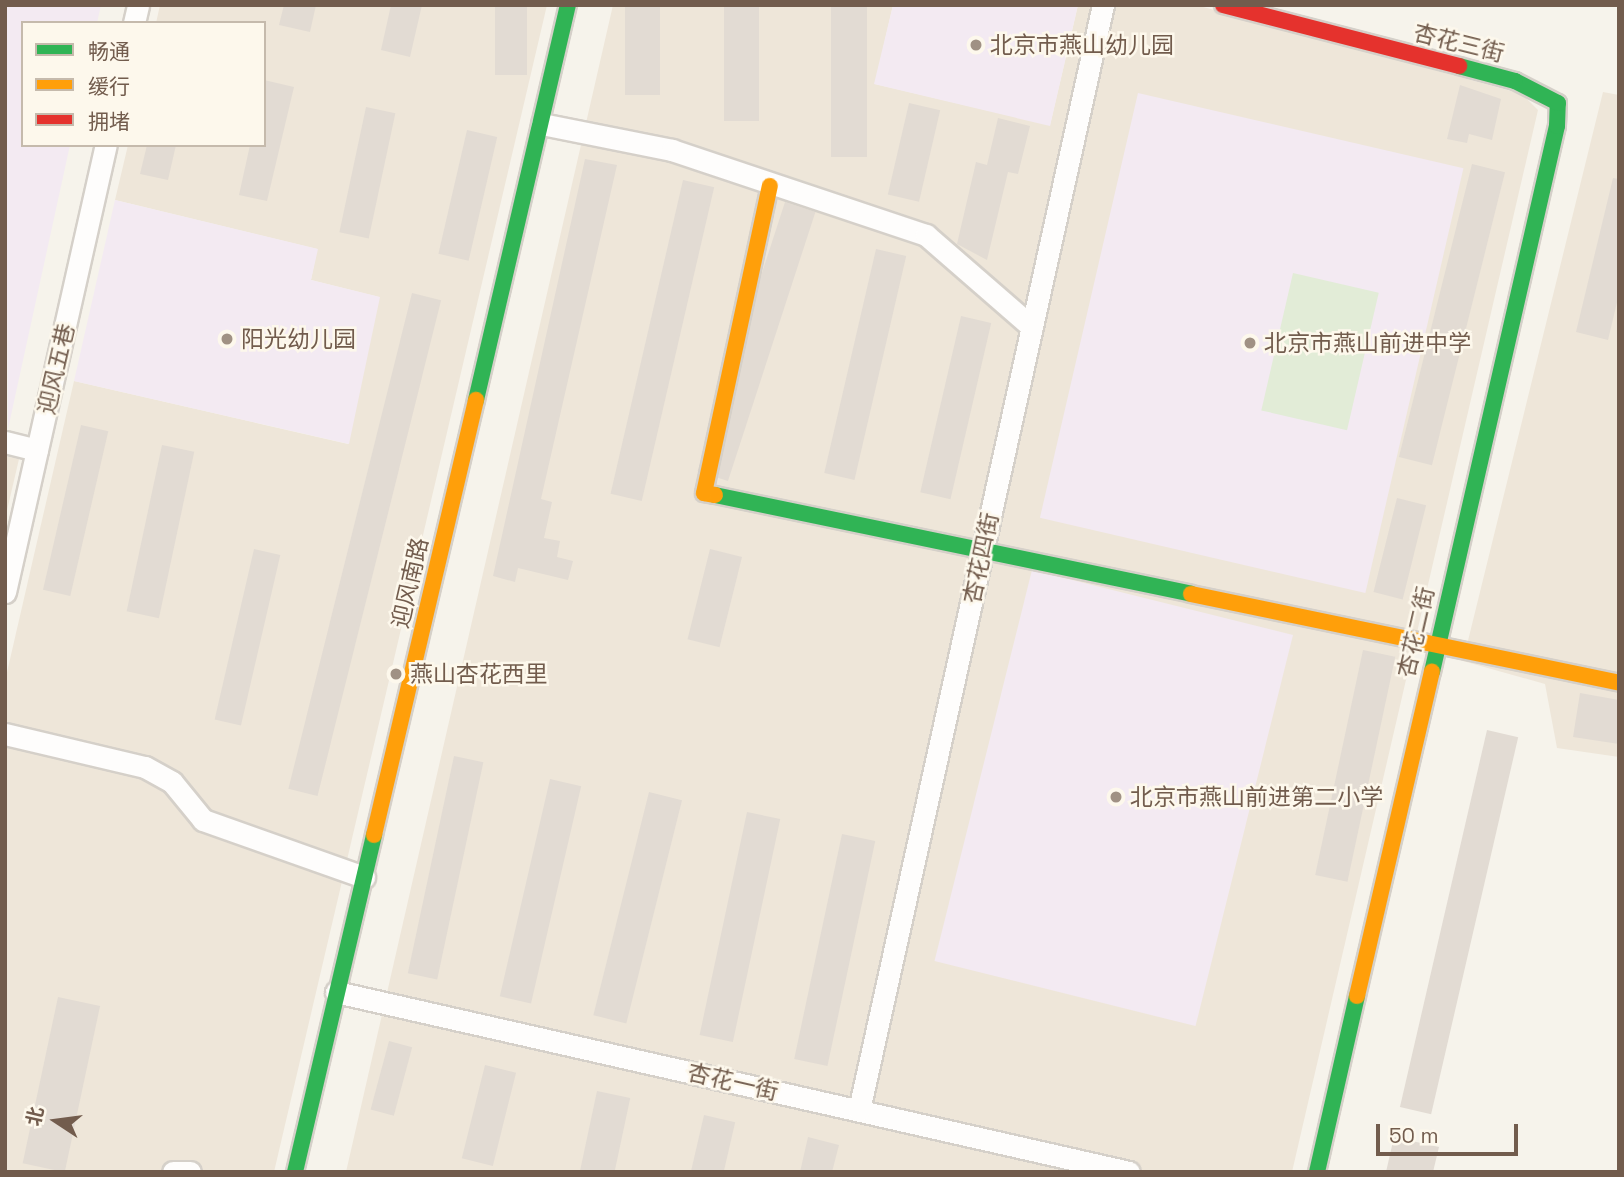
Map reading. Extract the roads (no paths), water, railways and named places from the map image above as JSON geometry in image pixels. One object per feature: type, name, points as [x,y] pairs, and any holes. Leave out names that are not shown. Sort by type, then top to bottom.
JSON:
[{"type":"street","name":"迎风南路","points":[[295,1172],[568,5]]},
{"type":"street","name":"杏花四街","points":[[859,1111],[1103,5]]},
{"type":"street","name":"杏花三街","points":[[1223,5],[1274,12],[1515,81],[1558,103]]},
{"type":"street","name":"杏花二街","points":[[1317,1172],[1554,139],[1558,103]]},
{"type":"street","points":[[542,124],[672,150],[770,186],[855,208],[926,236],[1032,327]]},
{"type":"street","name":"迎风五巷","points":[[5,592],[106,147]]},
{"type":"street","points":[[770,186],[704,493],[1619,683]]},
{"type":"street","points":[[5,442],[37,450]]},
{"type":"street","points":[[5,734],[145,767],[172,782],[203,820],[364,877]]},
{"type":"street","name":"杏花一街","points":[[337,992],[1129,1172]]},
{"type":"street","points":[[173,1172],[190,1172]]},
{"type":"place","name":"北京市燕山幼儿园","points":[[976,45]]},
{"type":"place","name":"阳光幼儿园","points":[[227,339]]},
{"type":"place","name":"北京市燕山前进中学","points":[[1250,343]]},
{"type":"place","name":"燕山杏花西里","points":[[396,674]]},
{"type":"place","name":"北京市燕山前进第二小学","points":[[1116,797]]}]
